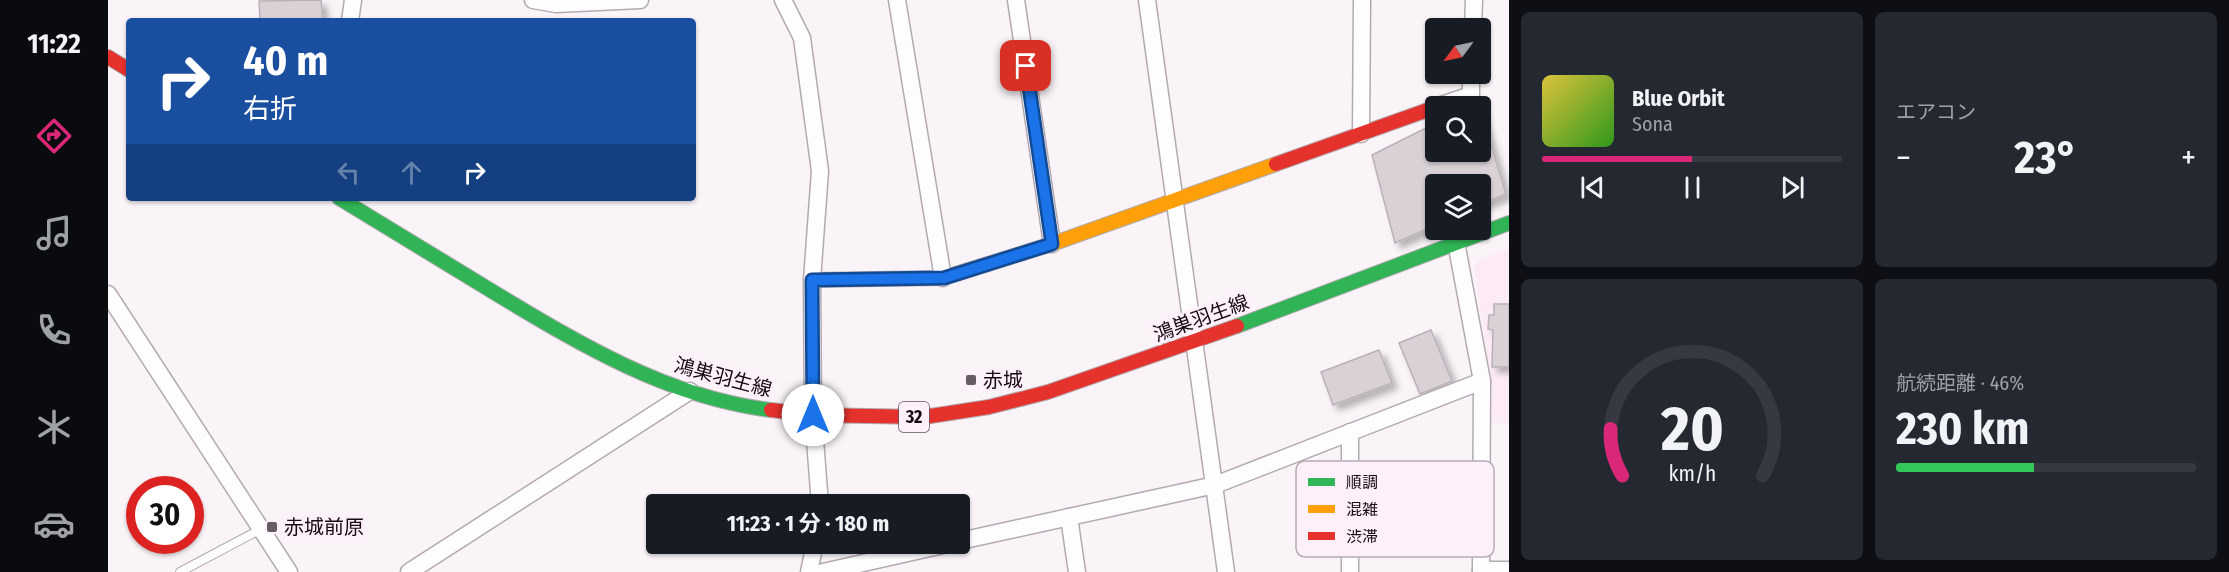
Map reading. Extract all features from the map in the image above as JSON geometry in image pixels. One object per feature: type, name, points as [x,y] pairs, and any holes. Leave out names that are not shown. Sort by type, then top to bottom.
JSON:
[{"type":"main road","points":[[108,57],[126,68]]},
{"type":"main road","points":[[812,280],[944,278],[1052,244],[1425,111]]},
{"type":"main road","name":"鴻巣羽生線","points":[[344,201],[573,340],[633,370],[690,392],[753,408],[813,415],[924,417],[989,407],[1058,389],[1193,342],[1509,223]]},
{"type":"street","points":[[350,18],[353,0]]},
{"type":"street","points":[[533,0],[556,4],[640,0]]},
{"type":"street","points":[[783,0],[802,38],[820,171],[812,280],[813,415],[819,494]]},
{"type":"street","points":[[897,0],[944,278]]},
{"type":"street","points":[[1017,0],[1052,244]]},
{"type":"street","points":[[1147,0],[1226,572]]},
{"type":"street","points":[[1361,134],[1362,0]]},
{"type":"street","points":[[1473,18],[1474,0]]},
{"type":"street","points":[[1456,242],[1482,381],[1482,461]]},
{"type":"street","points":[[108,294],[289,572]]},
{"type":"street","points":[[970,539],[1215,485],[1482,381]]},
{"type":"street","points":[[409,572],[690,392]]},
{"type":"street","points":[[1350,432],[1350,461]]},
{"type":"street","points":[[1069,517],[1077,572]]},
{"type":"street","points":[[809,572],[813,554]]},
{"type":"street","points":[[823,572],[903,554]]},
{"type":"street","points":[[1481,571],[1509,570]]},
{"type":"lane","points":[[180,572],[261,529]]},
{"type":"shaded area","points":[[1509,249],[1509,424],[1489,423],[1492,387],[1474,267],[1480,259]]},
{"type":"building","points":[[321,0],[323,18],[260,18],[259,1]]},
{"type":"building","points":[[1425,128],[1425,162],[1491,162],[1491,145],[1506,194],[1491,200],[1491,174],[1425,174],[1425,230],[1395,243],[1372,155]]},
{"type":"building","points":[[1494,304],[1509,304],[1509,367],[1492,367],[1493,330],[1488,329],[1489,315],[1494,315]]},
{"type":"building","points":[[1431,330],[1452,381],[1420,394],[1399,343]]},
{"type":"building","points":[[1379,350],[1392,383],[1333,405],[1321,372]]},
{"type":"traffic: fast","points":[[344,201],[593,350],[697,394],[734,404],[771,410]]},
{"type":"traffic: fast","points":[[1237,326],[1509,223]]},
{"type":"traffic: slow","points":[[812,280],[943,278],[1052,244],[1276,164]]},
{"type":"traffic: jam","points":[[108,57],[126,68]]},
{"type":"traffic: jam","points":[[1276,164],[1425,111]]},
{"type":"traffic: jam","points":[[771,410],[813,415],[924,417],[989,407],[1048,392],[1237,326]]},
{"type":"place","name":"赤城","points":[[971,380]]},
{"type":"place","name":"赤城前原","points":[[272,527]]},
{"type":"route","points":[[813,415],[812,280],[944,278],[1052,244],[1026,66]]}]
